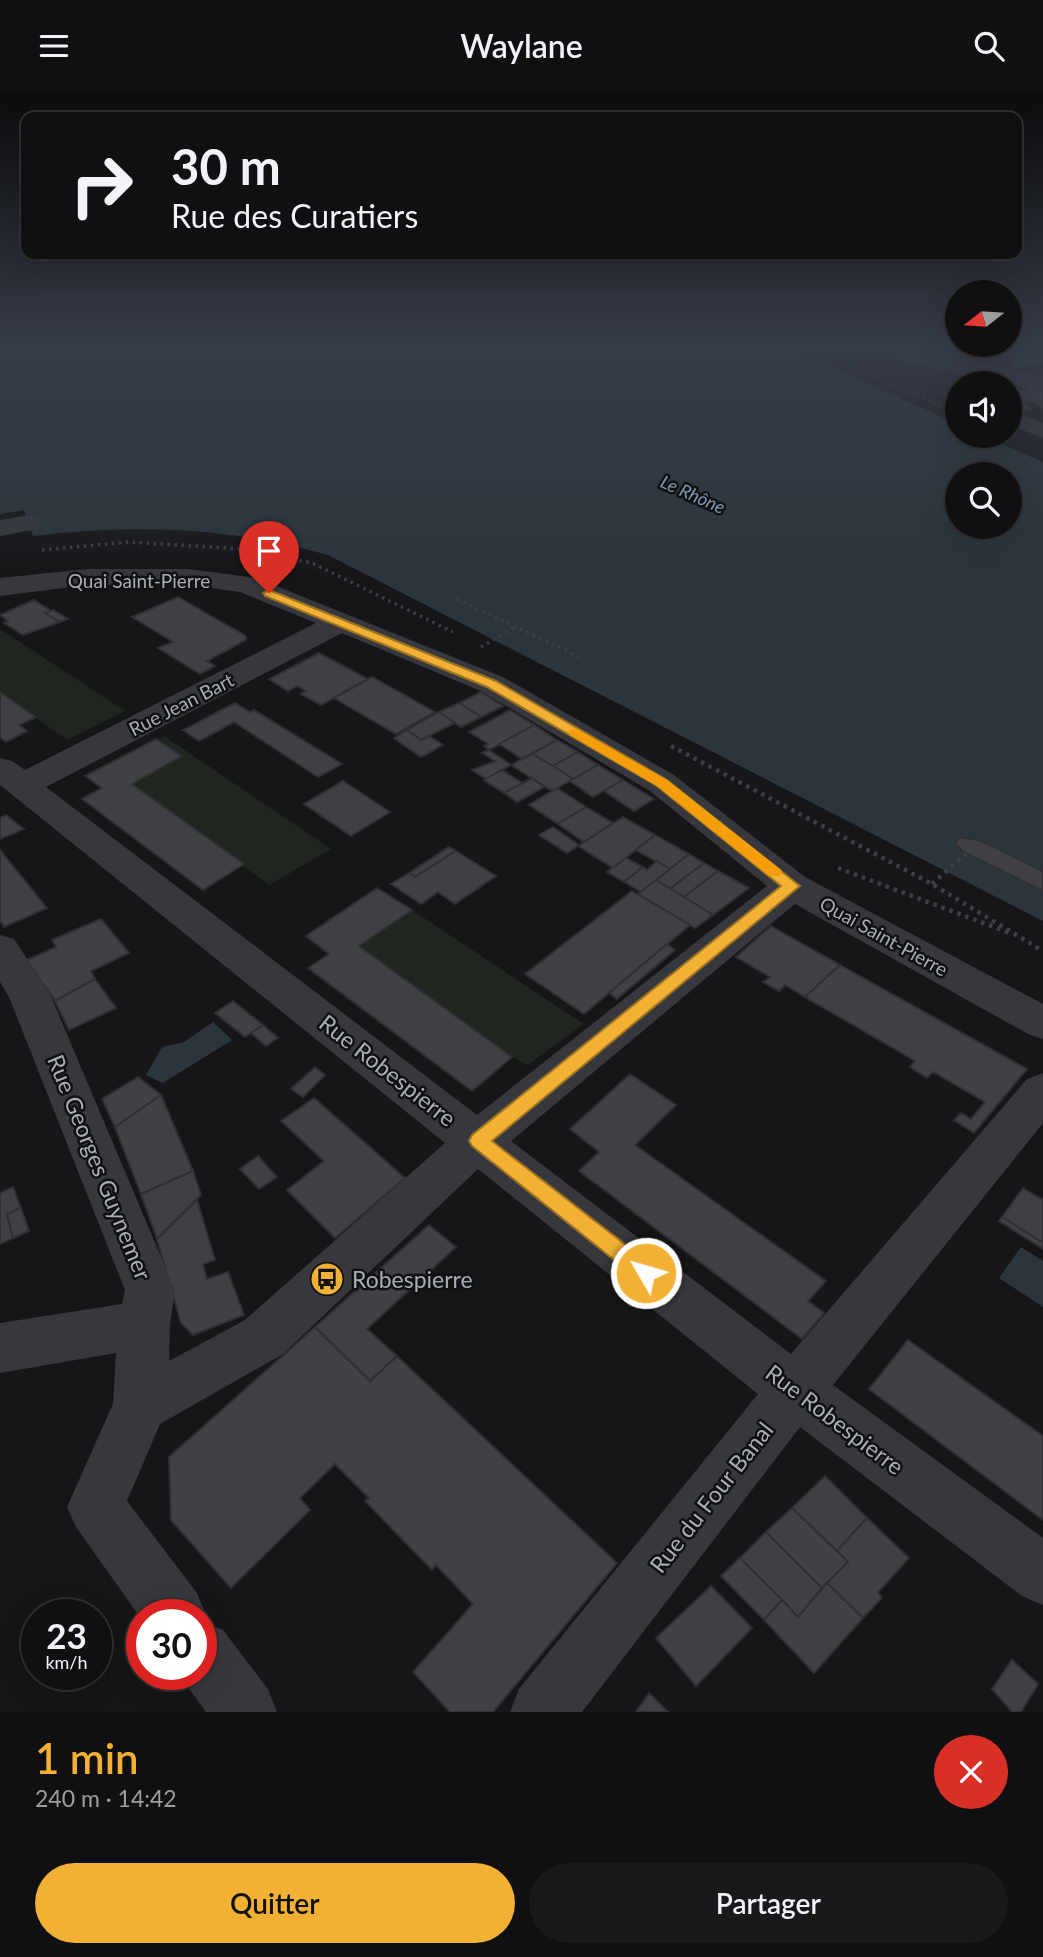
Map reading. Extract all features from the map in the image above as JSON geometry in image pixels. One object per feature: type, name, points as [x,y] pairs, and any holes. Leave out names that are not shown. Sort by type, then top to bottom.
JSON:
[{"type":"street","points":[[1023,423],[1043,431]]},
{"type":"street","points":[[0,528],[29,523]]},
{"type":"street","name":"Quai Saint-Pierre","points":[[0,587],[87,577],[189,577],[246,584],[492,684],[651,776],[792,886],[1043,1023]]},
{"type":"street","name":"Rue Jean Bart","points":[[11,777],[338,623]]},
{"type":"street","name":"Rue Robespierre","points":[[11,777],[795,1390],[1043,1575]]},
{"type":"street","points":[[140,1405],[264,1337],[478,1141],[792,886]]},
{"type":"street","name":"Rue Georges Guynemer","points":[[0,949],[29,994],[150,1290],[144,1324],[140,1405],[96,1507],[163,1599]]},
{"type":"street","name":"Rue du Four Banal","points":[[542,1712],[795,1390],[1043,1091]]},
{"type":"street","points":[[0,1348],[144,1324]]},
{"type":"street","points":[[217,1674],[245,1712]]},
{"type":"path","points":[[457,599],[580,657]]},
{"type":"path","points":[[481,646],[516,627]]},
{"type":"path","points":[[932,884],[967,853]]},
{"type":"path","points":[[792,886],[834,867],[1043,947]]},
{"type":"shaded area","points":[[0,629],[125,711],[67,740],[0,692]]},
{"type":"shaded area","points":[[164,736],[331,849],[269,885],[132,784],[181,757],[158,740]]},
{"type":"shaded area","points":[[412,910],[584,1024],[528,1065],[512,1057],[359,947]]},
{"type":"water","name":"Le Rhône","points":[[0,423],[945,423],[945,448],[1011,448],[1043,462],[1043,921],[328,555],[255,539],[181,531],[107,530],[33,536],[24,510],[0,514]]},
{"type":"water","points":[[213,1022],[232,1040],[163,1083],[146,1075],[162,1047],[184,1042]]},
{"type":"water","points":[[1021,1247],[1043,1261],[1043,1307],[999,1278]]},
{"type":"building","points":[[178,597],[246,636],[246,640],[207,661],[215,666],[200,674],[158,648],[173,642],[132,617]]},
{"type":"building","points":[[34,600],[51,611],[45,613],[60,622],[23,635],[4,623],[8,621],[0,615]]},
{"type":"building","points":[[53,610],[68,619],[60,622],[45,613]]},
{"type":"building","points":[[319,653],[368,679],[321,705],[301,694],[306,691],[297,686],[288,691],[269,679]]},
{"type":"building","points":[[372,677],[435,712],[396,734],[334,698]]},
{"type":"building","points":[[0,692],[36,717],[19,725],[27,731],[6,742],[0,737]]},
{"type":"building","points":[[481,692],[503,706],[481,717],[459,703]]},
{"type":"building","points":[[235,703],[250,712],[254,710],[342,764],[318,777],[234,722],[199,741],[183,730]]},
{"type":"building","points":[[459,703],[481,717],[461,727],[439,712]]},
{"type":"building","points":[[510,710],[534,725],[489,750],[484,746],[488,744],[469,732]]},
{"type":"building","points":[[439,712],[455,723],[421,740],[407,730]]},
{"type":"building","points":[[534,725],[557,740],[522,759],[499,744]]},
{"type":"building","points":[[407,730],[421,740],[429,736],[443,745],[421,757],[394,738]]},
{"type":"building","points":[[156,739],[182,756],[132,784],[244,864],[203,890],[82,799],[102,788],[85,776]]},
{"type":"building","points":[[557,740],[578,752],[553,766],[532,754]]},
{"type":"building","points":[[489,750],[511,765],[486,779],[472,770],[495,761],[482,753]]},
{"type":"building","points":[[578,752],[598,765],[573,779],[553,766]]},
{"type":"building","points":[[532,754],[573,779],[552,791],[511,765]]},
{"type":"building","points":[[598,765],[623,780],[593,797],[570,781]]},
{"type":"building","points":[[502,770],[522,783],[504,793],[484,780]]},
{"type":"building","points":[[532,778],[544,787],[517,802],[504,793]]},
{"type":"building","points":[[623,780],[654,799],[634,811],[604,791]]},
{"type":"building","points":[[343,781],[390,812],[351,836],[304,804]]},
{"type":"building","points":[[557,788],[586,807],[558,824],[529,805]]},
{"type":"building","points":[[586,807],[613,823],[584,842],[558,824]]},
{"type":"building","points":[[6,815],[24,829],[0,839],[0,818]]},
{"type":"building","points":[[623,817],[655,835],[613,868],[578,846]]},
{"type":"building","points":[[553,827],[579,845],[567,853],[539,835]]},
{"type":"building","points":[[655,835],[689,854],[670,869],[636,850]]},
{"type":"building","points":[[959,837],[979,840],[1043,871],[1043,891],[962,851],[955,843]]},
{"type":"building","points":[[449,847],[456,851],[415,877],[409,873]]},
{"type":"building","points":[[0,850],[47,908],[4,927],[0,920]]},
{"type":"building","points":[[456,851],[496,876],[455,904],[438,892],[421,904],[391,884],[409,873],[415,877]]},
{"type":"building","points":[[689,854],[704,863],[670,889],[656,880]]},
{"type":"building","points":[[626,858],[643,867],[624,882],[607,872]]},
{"type":"building","points":[[657,861],[670,869],[641,892],[624,882],[643,867],[647,870]]},
{"type":"building","points":[[704,863],[718,871],[684,897],[670,889]]},
{"type":"building","points":[[718,871],[749,888],[713,915],[684,897]]},
{"type":"building","points":[[656,880],[713,915],[695,928],[638,894]]},
{"type":"building","points":[[377,888],[412,910],[359,946],[512,1057],[472,1091],[308,968],[329,954],[306,936]]},
{"type":"building","points":[[632,891],[690,925],[584,1014],[525,974]]},
{"type":"building","points":[[101,919],[129,953],[91,971],[95,979],[55,1001],[27,960],[56,947],[52,940]]},
{"type":"building","points":[[771,926],[840,965],[805,997],[785,985],[779,991],[763,982],[770,977],[736,957]]},
{"type":"building","points":[[667,944],[675,950],[617,999],[609,993]]},
{"type":"building","points":[[840,965],[1027,1069],[974,1133],[954,1120],[961,1113],[971,1119],[985,1102],[933,1072],[927,1078],[910,1067],[915,1061],[805,997]]},
{"type":"building","points":[[95,979],[116,1008],[69,1030],[55,1001]]},
{"type":"building","points":[[233,1001],[263,1025],[245,1037],[215,1013]]},
{"type":"building","points":[[263,1025],[278,1038],[266,1046],[251,1033]]},
{"type":"building","points":[[315,1067],[325,1075],[303,1097],[291,1089]]},
{"type":"building","points":[[630,1074],[676,1105],[635,1145],[826,1281],[808,1301],[824,1313],[802,1339],[579,1171],[599,1152],[570,1129]]},
{"type":"building","points":[[138,1077],[161,1095],[115,1127],[102,1099]]},
{"type":"building","points":[[161,1095],[193,1171],[141,1194],[115,1127]]},
{"type":"building","points":[[314,1098],[405,1178],[335,1238],[287,1190],[324,1161],[281,1121]]},
{"type":"building","points":[[258,1156],[277,1177],[259,1189],[240,1169]]},
{"type":"building","points":[[193,1171],[201,1195],[157,1239],[141,1194]]},
{"type":"building","points":[[13,1187],[21,1208],[7,1214],[13,1238],[0,1244],[0,1193]]},
{"type":"building","points":[[1023,1188],[1043,1200],[1043,1243],[1002,1217]]},
{"type":"building","points":[[197,1200],[215,1260],[203,1264],[207,1279],[228,1272],[244,1315],[193,1335],[181,1323],[157,1239]]},
{"type":"building","points":[[21,1208],[29,1231],[13,1238],[7,1214]]},
{"type":"building","points":[[1002,1217],[1043,1243],[1043,1249],[999,1221]]},
{"type":"building","points":[[429,1225],[456,1247],[367,1329],[397,1356],[370,1381],[315,1327]]},
{"type":"building","points":[[315,1327],[370,1381],[397,1356],[617,1563],[493,1712],[450,1712],[413,1672],[473,1604],[436,1565],[432,1570],[365,1501],[369,1498],[335,1464],[300,1498],[310,1510],[231,1588],[171,1520],[169,1457]]},
{"type":"building","points":[[908,1340],[1043,1436],[1043,1520],[869,1389]]},
{"type":"building","points":[[825,1476],[867,1518],[837,1551],[792,1508]]},
{"type":"building","points":[[792,1508],[848,1562],[822,1588],[766,1532]]},
{"type":"building","points":[[867,1518],[909,1558],[878,1592],[882,1598],[863,1618],[827,1583],[848,1562],[837,1551]]},
{"type":"building","points":[[766,1532],[822,1588],[798,1617],[740,1558]]},
{"type":"building","points":[[740,1558],[782,1600],[764,1620],[721,1576]]},
{"type":"building","points":[[827,1583],[863,1618],[814,1673],[764,1620],[782,1600],[798,1617]]},
{"type":"building","points":[[711,1586],[752,1628],[696,1686],[656,1638]]},
{"type":"building","points":[[1012,1660],[1038,1684],[1021,1712],[1012,1712],[992,1689]]},
{"type":"building","points":[[649,1693],[668,1712],[636,1712]]},
{"type":"slow traffic","points":[[575,732],[662,783],[774,872]]},
{"type":"place","name":"Robespierre","points":[[327,1279]]},
{"type":"route","points":[[269,593],[492,684],[662,783],[792,886],[478,1141],[646,1273]]}]
